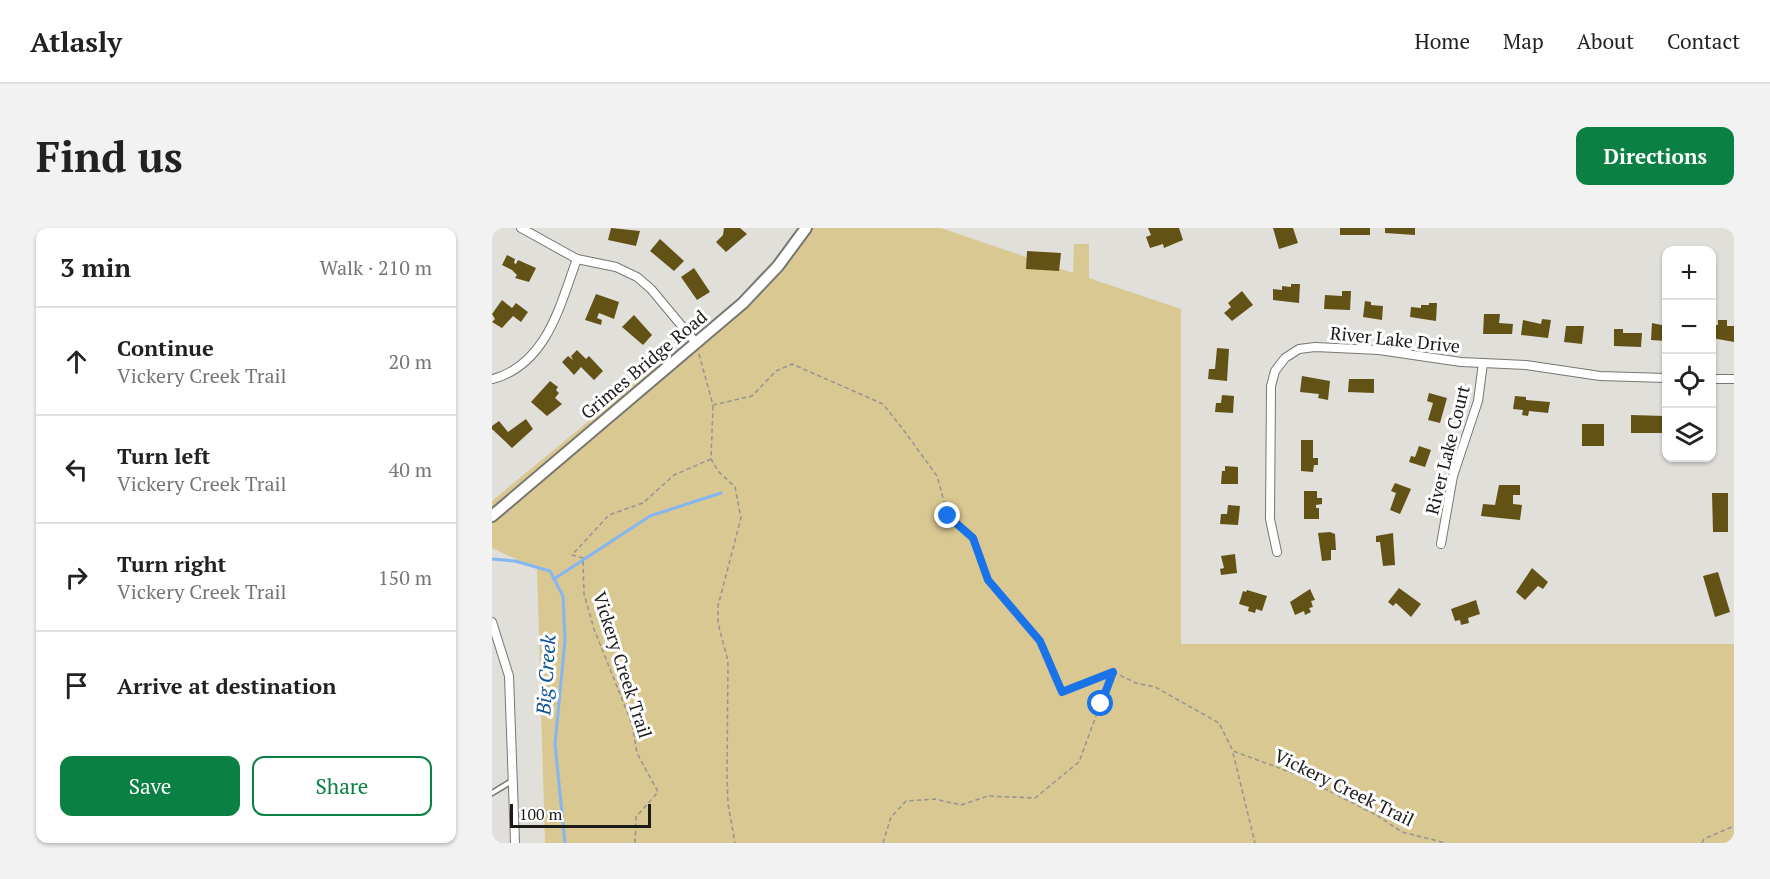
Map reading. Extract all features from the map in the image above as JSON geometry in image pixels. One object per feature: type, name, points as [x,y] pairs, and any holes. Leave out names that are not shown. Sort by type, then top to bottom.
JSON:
[{"type":"street","points":[[521,228],[577,259],[616,267],[637,277],[651,289],[696,343]]},
{"type":"street","name":"Grimes Bridge Road","points":[[492,516],[743,303],[778,266],[806,228]]},
{"type":"street","points":[[493,379],[515,369],[543,342],[555,320],[577,259]]},
{"type":"street","name":"River Lake Drive","points":[[1277,552],[1270,519],[1271,386],[1275,371],[1285,358],[1299,349],[1315,347],[1379,350],[1483,363],[1526,365],[1600,376],[1662,378]]},
{"type":"street","name":"River Lake Court","points":[[1441,544],[1453,476],[1478,401],[1483,363]]},
{"type":"street","points":[[1716,379],[1734,379]]},
{"type":"street","points":[[492,622],[509,676],[515,843]]},
{"type":"lane","points":[[492,793],[513,781]]},
{"type":"path","points":[[696,343],[713,405],[711,459],[718,471],[735,487],[740,504],[741,518],[718,606],[718,623],[728,661],[728,804],[735,843]]},
{"type":"path","points":[[713,405],[752,396],[776,370],[792,364],[883,404],[937,476],[948,516],[973,538],[988,580],[1040,641],[1062,692],[1113,672],[1136,683],[1155,687],[1219,723],[1233,751],[1254,843]]},
{"type":"path","name":"Vickery Creek Trail","points":[[635,843],[636,817],[658,792],[638,753],[632,724],[594,629],[584,594],[583,558],[572,555],[609,515],[643,503],[674,475],[711,459]]},
{"type":"path","points":[[883,843],[891,817],[906,801],[935,799],[961,805],[988,796],[1035,798],[1079,762],[1113,672]]},
{"type":"path","name":"Vickery Creek Trail","points":[[1233,751],[1298,775],[1402,832],[1446,843]]},
{"type":"path","points":[[1702,843],[1704,839],[1734,826]]},
{"type":"shaded area","points":[[808,228],[941,228],[1073,273],[1074,244],[1089,244],[1089,278],[1181,309],[1181,644],[1734,644],[1734,843],[545,843],[537,569],[492,548],[492,501],[642,377],[710,328],[778,272]]},
{"type":"building","points":[[611,228],[640,231],[636,246],[608,240]]},
{"type":"building","points":[[724,228],[740,228],[747,234],[726,252],[716,242],[723,235]]},
{"type":"building","points":[[1148,228],[1179,228],[1183,240],[1164,248],[1163,244],[1150,248],[1146,237],[1151,235]]},
{"type":"building","points":[[1273,228],[1293,228],[1298,243],[1279,249]]},
{"type":"building","points":[[1340,228],[1370,228],[1370,235],[1340,235]]},
{"type":"building","points":[[1385,228],[1415,228],[1415,235],[1385,233]]},
{"type":"building","points":[[660,239],[684,261],[674,271],[650,251]]},
{"type":"building","points":[[1027,251],[1061,253],[1059,271],[1026,269]]},
{"type":"building","points":[[507,255],[515,259],[516,264],[518,260],[536,268],[529,282],[515,278],[517,275],[512,270],[502,265]]},
{"type":"building","points":[[694,268],[710,292],[697,300],[681,277]]},
{"type":"building","points":[[1291,284],[1300,284],[1299,303],[1273,300],[1273,289],[1282,290],[1282,286],[1291,287]]},
{"type":"building","points":[[1242,291],[1253,305],[1232,321],[1224,313],[1231,307],[1228,303]]},
{"type":"building","points":[[1342,291],[1351,291],[1350,310],[1324,309],[1325,295],[1342,296]]},
{"type":"building","points":[[596,294],[619,302],[614,319],[599,313],[597,318],[602,320],[601,325],[585,320]]},
{"type":"building","points":[[502,300],[512,308],[516,303],[528,312],[521,322],[513,316],[502,328],[492,322],[495,319],[492,314]]},
{"type":"building","points":[[1365,301],[1371,302],[1371,305],[1383,306],[1382,320],[1363,317]]},
{"type":"building","points":[[1429,303],[1437,303],[1436,321],[1410,317],[1411,307],[1421,308],[1421,305],[1429,305]]},
{"type":"building","points":[[1484,314],[1500,314],[1499,323],[1513,324],[1512,334],[1483,334]]},
{"type":"building","points":[[634,315],[652,335],[643,345],[622,327]]},
{"type":"building","points":[[1542,319],[1551,320],[1548,338],[1521,335],[1523,320],[1541,324]]},
{"type":"building","points":[[1718,320],[1727,320],[1727,326],[1734,326],[1734,342],[1716,339],[1716,325],[1718,325]]},
{"type":"building","points":[[1652,323],[1662,325],[1662,341],[1651,340]]},
{"type":"building","points":[[1566,326],[1584,326],[1582,344],[1564,342]]},
{"type":"building","points":[[1614,329],[1623,329],[1623,333],[1642,333],[1641,347],[1614,346]]},
{"type":"building","points":[[1217,348],[1229,349],[1227,381],[1208,379],[1209,369],[1215,369]]},
{"type":"building","points":[[577,350],[586,359],[589,356],[603,371],[594,380],[581,367],[574,375],[562,362],[568,356],[573,360],[571,356]]},
{"type":"building","points":[[1302,376],[1330,381],[1328,400],[1318,398],[1319,394],[1300,392]]},
{"type":"building","points":[[1349,379],[1374,379],[1374,393],[1348,392]]},
{"type":"building","points":[[550,381],[558,387],[556,390],[559,393],[555,398],[562,404],[547,416],[531,402]]},
{"type":"building","points":[[1429,393],[1447,398],[1440,423],[1428,420],[1433,403],[1427,401]]},
{"type":"building","points":[[1222,395],[1234,396],[1233,413],[1215,412],[1216,403],[1221,403]]},
{"type":"building","points":[[1515,396],[1526,397],[1526,400],[1550,402],[1548,413],[1529,411],[1528,416],[1522,415],[1523,410],[1513,409]]},
{"type":"building","points":[[1631,415],[1662,416],[1662,433],[1631,433]]},
{"type":"building","points":[[526,419],[533,429],[512,448],[492,429],[492,426],[499,421],[508,432]]},
{"type":"building","points":[[1582,424],[1604,424],[1604,446],[1582,446]]},
{"type":"building","points":[[1301,440],[1313,440],[1313,458],[1318,458],[1318,465],[1314,465],[1313,472],[1301,471]]},
{"type":"building","points":[[1419,446],[1431,450],[1425,467],[1409,462],[1411,456],[1415,457]]},
{"type":"building","points":[[1225,466],[1238,467],[1238,484],[1221,484],[1222,471],[1225,471]]},
{"type":"building","points":[[1395,483],[1411,489],[1400,514],[1390,510],[1396,493],[1391,491]]},
{"type":"building","points":[[1499,485],[1520,485],[1520,495],[1513,495],[1513,504],[1522,505],[1520,520],[1481,516],[1483,504],[1495,505]]},
{"type":"building","points":[[1304,491],[1317,491],[1317,498],[1322,498],[1322,504],[1316,505],[1316,508],[1319,508],[1319,519],[1304,519]]},
{"type":"building","points":[[1712,493],[1728,493],[1728,532],[1713,532]]},
{"type":"building","points":[[1228,505],[1240,506],[1238,525],[1220,524],[1221,514],[1227,514]]},
{"type":"building","points":[[1318,533],[1335,534],[1336,550],[1331,550],[1331,560],[1322,561]]},
{"type":"building","points":[[1393,533],[1395,565],[1383,566],[1380,542],[1376,542],[1376,536]]},
{"type":"building","points":[[1235,554],[1237,573],[1221,575],[1220,569],[1224,568],[1221,556]]},
{"type":"building","points":[[1532,568],[1548,582],[1543,589],[1538,586],[1525,600],[1516,592]]},
{"type":"building","points":[[1718,572],[1730,612],[1715,617],[1703,576]]},
{"type":"building","points":[[1399,588],[1421,604],[1411,617],[1396,603],[1393,606],[1388,602]]},
{"type":"building","points":[[1310,589],[1315,600],[1311,601],[1313,607],[1309,608],[1311,612],[1305,615],[1304,611],[1295,615],[1290,602]]},
{"type":"building","points":[[1243,591],[1267,596],[1262,611],[1256,609],[1255,613],[1248,611],[1249,607],[1239,604]]},
{"type":"building","points":[[1476,600],[1480,614],[1468,618],[1469,623],[1461,625],[1460,620],[1455,621],[1451,609]]},
{"type":"waterway","points":[[554,579],[650,516],[721,493]]},
{"type":"waterway","name":"Big Creek","points":[[492,559],[515,561],[550,571],[563,596],[565,640],[555,744],[565,843]]},
{"type":"route","points":[[948,516],[973,538],[988,580],[1040,641],[1062,692],[1113,672],[1101,704]]}]
